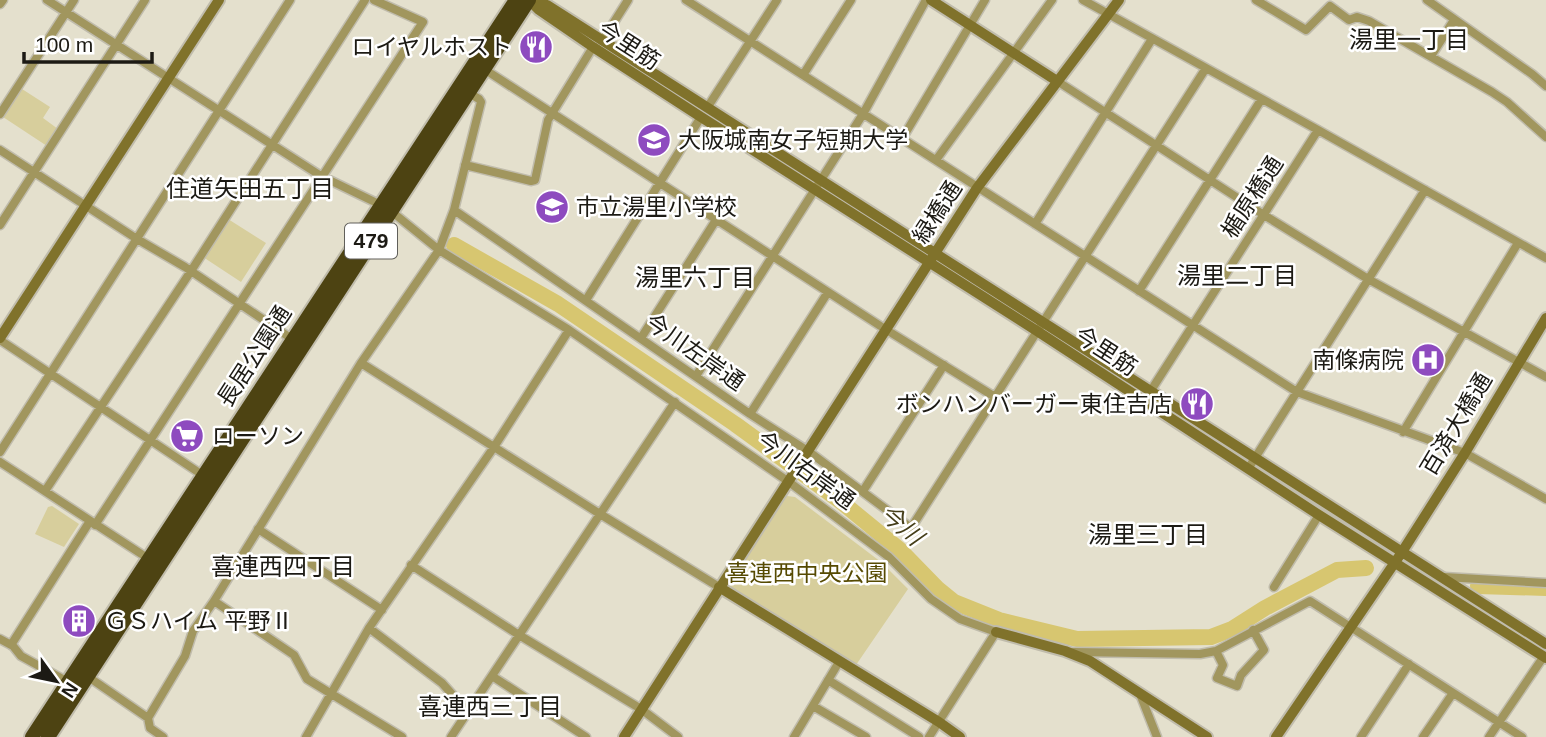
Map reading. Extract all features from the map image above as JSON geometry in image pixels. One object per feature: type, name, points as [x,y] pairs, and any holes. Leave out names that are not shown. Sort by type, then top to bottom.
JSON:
[{"type":"highway","name":"長居公園通","points":[[32,737],[149,559],[208,479],[386,208],[516,0]]},
{"type":"highway","name":"長居公園通","points":[[48,737],[292,339],[469,93],[529,0]]},
{"type":"street","name":"今川右岸通","points":[[47,0],[321,176],[386,208],[439,250],[569,330],[789,482],[889,557],[931,599],[960,619],[1065,651],[1092,653],[1200,654],[1216,651],[1310,601],[1351,627]]},
{"type":"street","points":[[0,114],[74,0]]},
{"type":"street","points":[[0,225],[145,0]]},
{"type":"street","points":[[208,479],[0,339],[219,0]]},
{"type":"street","points":[[0,452],[290,0]]},
{"type":"street","points":[[45,491],[191,271],[365,0]]},
{"type":"street","points":[[12,645],[150,440],[423,22],[374,0]]},
{"type":"street","name":"今里筋","points":[[529,0],[544,3],[598,44],[1251,464],[1402,552],[1546,644]]},
{"type":"street","points":[[465,166],[535,180],[548,120],[628,0]]},
{"type":"street","points":[[686,0],[696,3],[750,42],[1297,392],[1465,453],[1546,499]]},
{"type":"street","points":[[586,300],[777,0]]},
{"type":"street","points":[[803,75],[851,0]]},
{"type":"street","points":[[696,376],[863,114],[928,0],[1368,279],[1546,377]]},
{"type":"street","points":[[902,139],[985,0]]},
{"type":"street","points":[[936,160],[1052,0]]},
{"type":"street","points":[[1083,0],[1546,258]]},
{"type":"street","name":"緑橋通","points":[[789,482],[977,188],[1119,0]]},
{"type":"street","points":[[1256,0],[1306,30],[1330,6],[1349,20],[1357,17],[1369,21],[1507,102],[1546,137]]},
{"type":"street","points":[[1427,0],[1546,86]]},
{"type":"street","points":[[1431,56],[1454,20]]},
{"type":"street","points":[[1035,224],[1152,38]]},
{"type":"street","points":[[484,69],[659,184],[995,397],[1206,68]]},
{"type":"street","points":[[163,737],[150,728],[148,718],[185,656],[193,631],[361,363],[439,250],[454,210],[481,103],[469,93]]},
{"type":"street","points":[[1139,291],[1262,100]]},
{"type":"street","name":"楯原橋通","points":[[1150,392],[1318,130]]},
{"type":"street","points":[[0,150],[191,271],[292,339]]},
{"type":"street","points":[[1251,464],[1425,190]]},
{"type":"street","name":"今川左岸通","points":[[454,210],[863,491],[911,528],[995,397]]},
{"type":"street","points":[[641,338],[716,220]]},
{"type":"street","points":[[1403,432],[1518,243]]},
{"type":"street","points":[[750,414],[828,292]]},
{"type":"street","name":"百済大橋通","points":[[1395,563],[1546,318]]},
{"type":"street","name":"今里筋","points":[[1039,327],[1150,392],[1319,515],[1545,657]]},
{"type":"street","points":[[306,737],[369,628],[494,447],[569,330]]},
{"type":"street","points":[[361,363],[960,737]]},
{"type":"street","points":[[863,491],[944,365]]},
{"type":"street","points":[[452,737],[675,402]]},
{"type":"street","points":[[0,462],[149,559]]},
{"type":"street","points":[[624,737],[789,482]]},
{"type":"street","points":[[1274,587],[1319,515]]},
{"type":"street","points":[[258,529],[382,610]]},
{"type":"street","points":[[1276,737],[1395,563]]},
{"type":"street","points":[[411,565],[641,709],[678,737]]},
{"type":"street","points":[[1440,576],[1546,583]]},
{"type":"street","points":[[214,601],[294,655],[307,679],[402,737]]},
{"type":"street","points":[[1351,627],[1522,737]]},
{"type":"street","points":[[369,628],[442,683],[468,712]]},
{"type":"street","points":[[1216,651],[1223,665],[1217,678],[1237,686],[1241,675],[1264,650],[1253,630]]},
{"type":"street","points":[[929,737],[996,632]]},
{"type":"street","points":[[0,639],[12,645],[21,656],[68,682]]},
{"type":"street","points":[[1065,651],[1090,661],[1207,737]]},
{"type":"street","points":[[1489,737],[1545,657]]},
{"type":"street","points":[[794,737],[839,662]]},
{"type":"street","points":[[1361,737],[1409,664]]},
{"type":"street","points":[[87,676],[148,718]]},
{"type":"street","points":[[492,676],[586,737]]},
{"type":"street","points":[[828,680],[919,737]]},
{"type":"street","points":[[1423,737],[1453,693]]},
{"type":"street","points":[[1140,694],[1157,737]]},
{"type":"street","points":[[813,706],[866,737]]},
{"type":"green space","points":[[22,89],[50,107],[43,118],[58,129],[47,146],[3,117]]},
{"type":"green space","points":[[228,219],[266,243],[241,282],[203,257]]},
{"type":"green space","name":"喜連西中央公園","points":[[787,496],[795,497],[881,562],[908,589],[856,665],[727,587]]},
{"type":"green space","points":[[52,506],[79,524],[64,547],[35,534],[48,507]]},
{"type":"waterway","name":"今川","points":[[454,245],[558,304],[735,424],[839,500],[900,550],[954,602],[999,620],[1077,639],[1211,637],[1232,629],[1265,608],[1337,570],[1366,568]]},
{"type":"waterway","name":"今川","points":[[1478,586],[1546,588]]},
{"type":"place","name":"ロイヤルホスト","points":[[536,47]]},
{"type":"place","name":"大阪城南女子短期大学","points":[[654,140]]},
{"type":"place","name":"市立湯里小学校","points":[[552,207]]},
{"type":"place","name":"南條病院","points":[[1428,360]]},
{"type":"place","name":"ボンハンバーガー東住吉店","points":[[1197,404]]},
{"type":"place","name":"ローソン","points":[[187,436]]},
{"type":"place","name":"ＧＳハイム 平野Ⅱ","points":[[79,621]]},
{"type":"district","name":"湯里一丁目","points":[[1409,40]]},
{"type":"district","name":"住道矢田五丁目","points":[[250,189]]},
{"type":"district","name":"湯里二丁目","points":[[1237,276]]},
{"type":"district","name":"湯里六丁目","points":[[695,278]]},
{"type":"district","name":"湯里三丁目","points":[[1148,535]]},
{"type":"district","name":"喜連西四丁目","points":[[283,567]]},
{"type":"district","name":"喜連西三丁目","points":[[490,707]]}]
